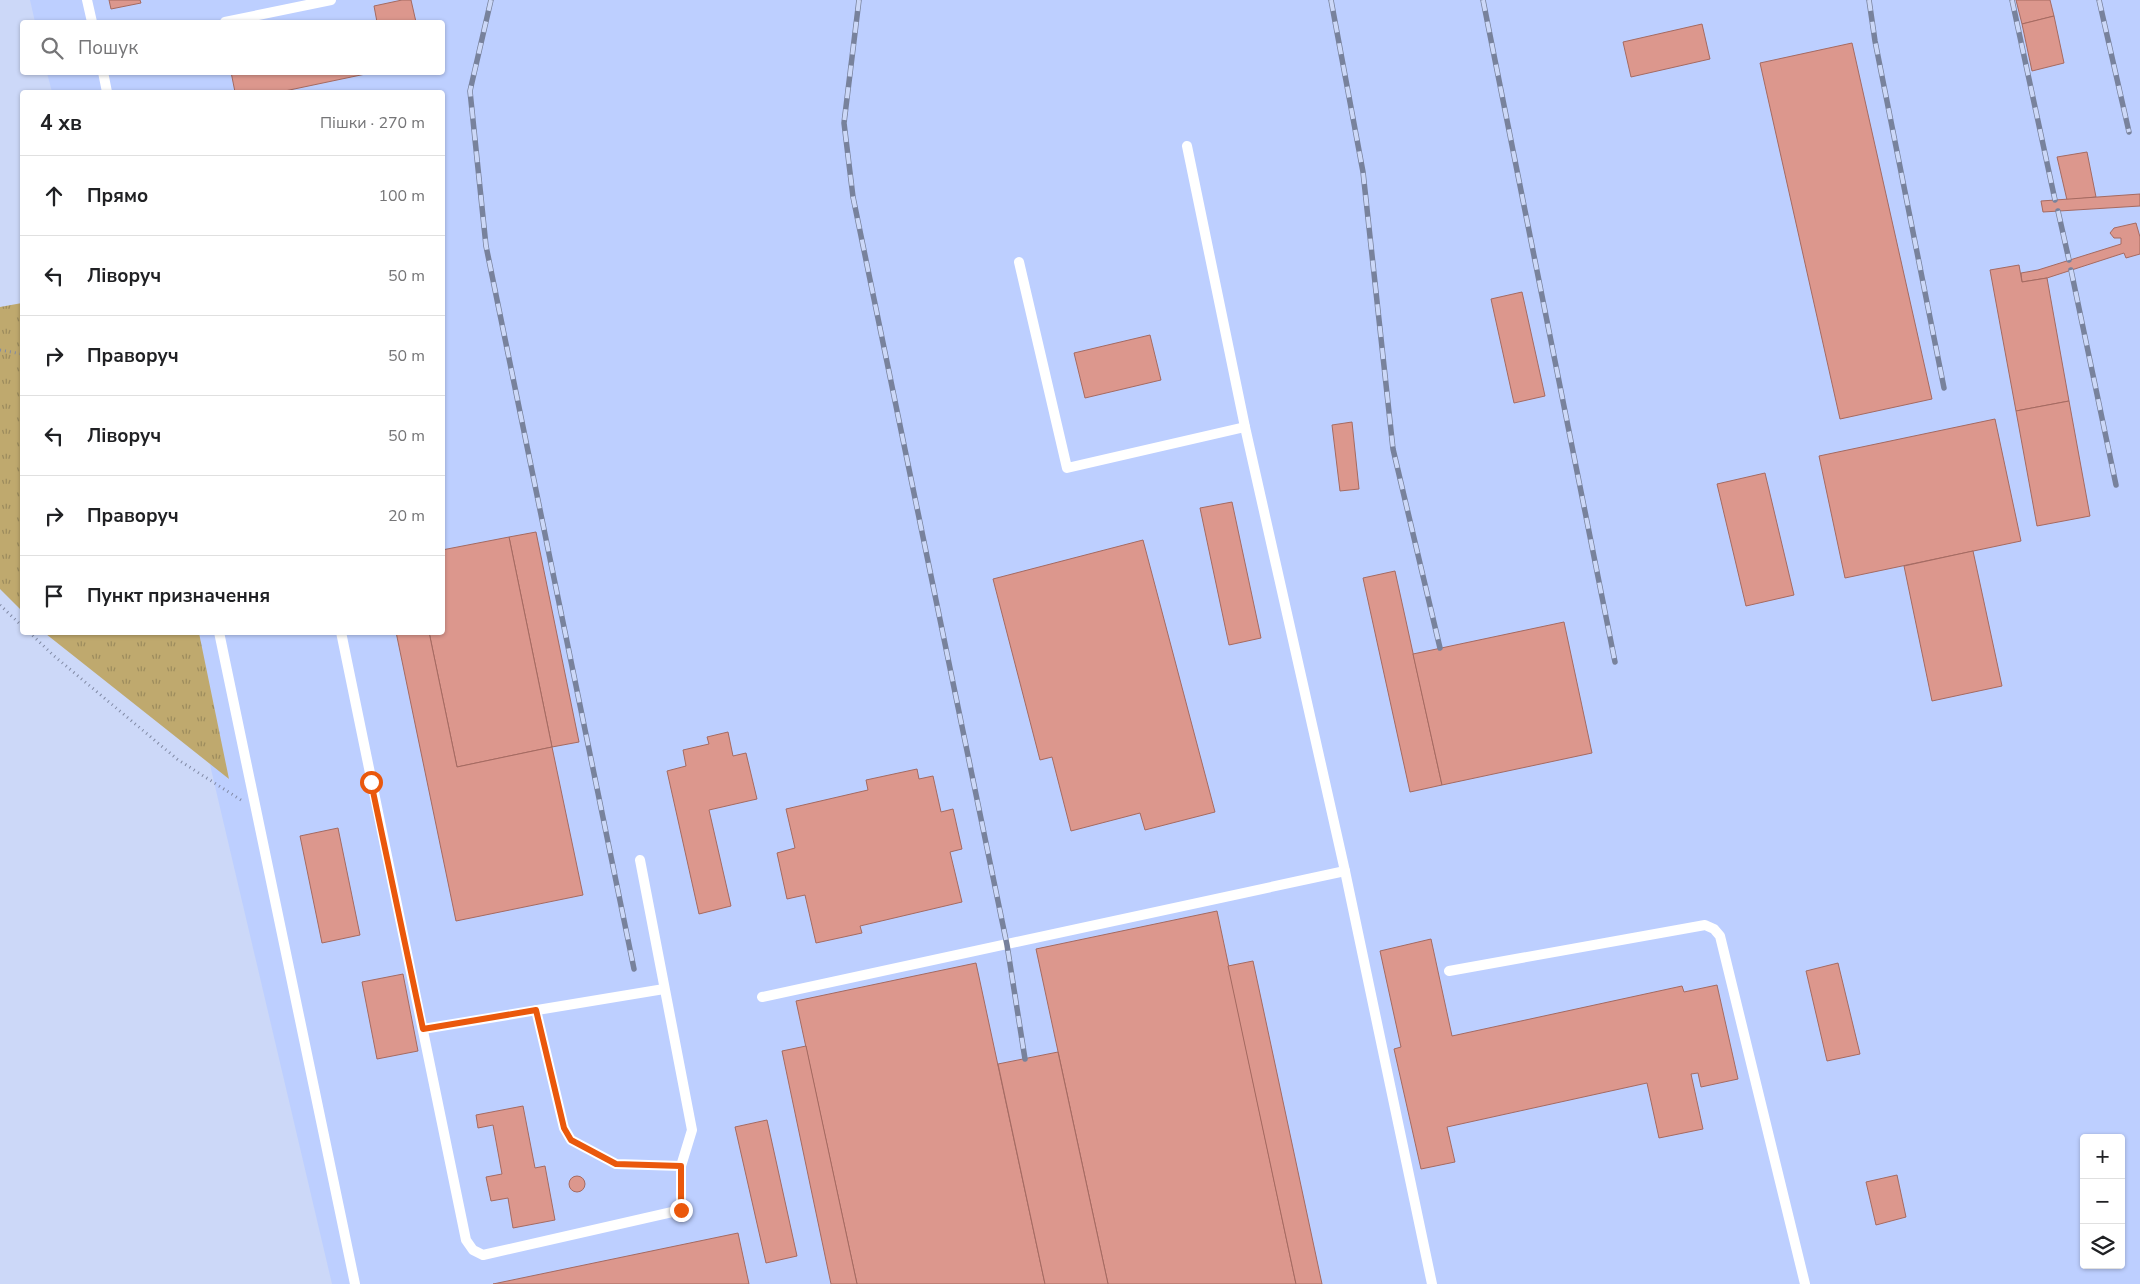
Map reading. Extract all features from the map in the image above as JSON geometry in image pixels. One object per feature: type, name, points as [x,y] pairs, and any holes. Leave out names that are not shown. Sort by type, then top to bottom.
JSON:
[{"type":"lane","points":[[87,0],[92,20]]},
{"type":"lane","points":[[235,20],[331,0]]},
{"type":"lane","points":[[104,75],[107,90]]},
{"type":"lane","points":[[1187,146],[1245,427],[1345,871],[1432,1284]]},
{"type":"lane","points":[[1019,262],[1067,468],[1245,427]]},
{"type":"lane","points":[[220,635],[355,1284]]},
{"type":"lane","points":[[342,635],[466,1240],[473,1250],[483,1255],[681,1210],[681,1166],[692,1130],[640,860]]},
{"type":"lane","points":[[762,996],[1345,871]]},
{"type":"lane","points":[[1449,971],[1705,926],[1714,929],[1720,936],[1805,1284]]},
{"type":"lane","points":[[423,1029],[664,989]]},
{"type":"lane","points":[[536,1010],[564,1128],[571,1140],[616,1164],[681,1166]]},
{"type":"path","points":[[0,350],[20,354]]},
{"type":"path","points":[[0,605],[20,624]]},
{"type":"path","points":[[32,635],[53,655],[177,760],[256,810]]},
{"type":"shaded area","points":[[30,0],[2140,0],[2140,1284],[332,1284],[179,635],[445,635],[445,90],[51,90],[48,75],[445,75],[445,20],[35,20]]},
{"type":"green space","points":[[20,303],[20,609],[0,589],[0,307]]},
{"type":"green space","points":[[47,635],[199,635],[229,779]]},
{"type":"building","points":[[109,0],[140,0],[141,3],[111,9]]},
{"type":"building","points":[[411,0],[416,20],[377,20],[374,6]]},
{"type":"building","points":[[2016,0],[2050,0],[2054,16],[2022,24]]},
{"type":"building","points":[[2054,16],[2064,63],[2032,71],[2022,24]]},
{"type":"building","points":[[1702,24],[1710,59],[1631,77],[1623,42]]},
{"type":"building","points":[[1852,43],[1932,399],[1840,419],[1760,63]]},
{"type":"building","points":[[232,75],[361,75],[290,90],[235,90]]},
{"type":"building","points":[[2087,152],[2096,197],[2067,200],[2057,157]]},
{"type":"building","points":[[2140,194],[2140,206],[2043,212],[2041,201]]},
{"type":"building","points":[[2136,223],[2140,237],[2140,254],[2126,258],[2124,253],[2047,278],[2022,282],[2021,273],[2038,270],[2121,244],[2121,238],[2114,238],[2110,233],[2114,228]]},
{"type":"building","points":[[2019,265],[2022,282],[2047,278],[2069,401],[2016,411],[1990,270]]},
{"type":"building","points":[[1522,292],[1545,396],[1514,403],[1491,299]]},
{"type":"building","points":[[1150,335],[1161,380],[1085,398],[1074,353]]},
{"type":"building","points":[[2069,401],[2090,516],[2037,526],[2016,411]]},
{"type":"building","points":[[1995,419],[2021,541],[1845,578],[1819,456]]},
{"type":"building","points":[[1352,422],[1359,489],[1340,491],[1332,425]]},
{"type":"building","points":[[1765,473],[1794,595],[1746,606],[1717,484]]},
{"type":"building","points":[[1232,502],[1261,638],[1229,645],[1200,508]]},
{"type":"building","points":[[536,532],[579,742],[552,747],[509,537]]},
{"type":"building","points":[[509,537],[552,747],[457,767],[430,635],[445,635],[445,549]]},
{"type":"building","points":[[1143,540],[1215,812],[1145,830],[1140,813],[1071,831],[1052,757],[1040,760],[993,579]]},
{"type":"building","points":[[1973,551],[2002,686],[1932,701],[1904,566]]},
{"type":"building","points":[[1395,571],[1442,785],[1410,792],[1363,578]]},
{"type":"building","points":[[1564,622],[1592,753],[1442,785],[1413,654]]},
{"type":"building","points":[[397,635],[430,635],[457,767],[552,747],[583,895],[456,921]]},
{"type":"building","points":[[728,732],[733,756],[746,753],[757,799],[709,810],[731,906],[699,914],[667,771],[686,766],[683,750],[709,744],[707,737]]},
{"type":"building","points":[[917,769],[919,779],[933,776],[941,812],[953,809],[962,849],[950,852],[962,902],[860,926],[862,933],[816,943],[805,895],[787,899],[777,853],[795,848],[786,809],[868,790],[866,780]]},
{"type":"building","points":[[338,828],[360,935],[322,943],[300,836]]},
{"type":"building","points":[[1217,911],[1296,1284],[1108,1284],[1036,949]]},
{"type":"building","points":[[1431,939],[1452,1036],[1682,986],[1684,992],[1717,985],[1738,1079],[1701,1087],[1698,1073],[1691,1074],[1703,1129],[1659,1138],[1647,1083],[1447,1127],[1455,1162],[1421,1169],[1394,1049],[1401,1047],[1380,951]]},
{"type":"building","points":[[1253,961],[1322,1284],[1296,1284],[1228,966]]},
{"type":"building","points":[[976,963],[1045,1284],[857,1284],[796,1001]]},
{"type":"building","points":[[1838,963],[1860,1054],[1827,1061],[1806,971]]},
{"type":"building","points":[[403,974],[418,1051],[377,1059],[362,982]]},
{"type":"building","points":[[806,1046],[857,1284],[831,1284],[782,1051]]},
{"type":"building","points":[[1058,1052],[1108,1284],[1045,1284],[998,1064]]},
{"type":"building","points":[[523,1106],[535,1168],[545,1166],[555,1220],[513,1228],[508,1198],[491,1201],[486,1177],[502,1174],[493,1125],[478,1128],[476,1115]]},
{"type":"building","points":[[767,1120],[797,1256],[766,1263],[735,1127]]},
{"type":"building","points":[[1897,1175],[1906,1217],[1876,1225],[1866,1182]]},
{"type":"building","points":[[577,1176],[585,1184],[577,1192],[569,1184]]},
{"type":"building","points":[[738,1233],[749,1284],[493,1284]]},
{"type":"railway","points":[[491,0],[470,91],[486,246],[634,969]]},
{"type":"railway","points":[[859,0],[844,123],[853,197],[1007,945],[1025,1059]]},
{"type":"railway","points":[[1331,0],[1363,172],[1393,449],[1440,648]]},
{"type":"railway","points":[[1483,0],[1615,662]]},
{"type":"railway","points":[[1869,0],[1875,41],[1944,388]]},
{"type":"railway","points":[[2012,0],[2055,200]]},
{"type":"railway","points":[[2099,0],[2129,132]]},
{"type":"railway","points":[[2058,211],[2069,260]]},
{"type":"railway","points":[[2071,270],[2116,485]]},
{"type":"route","points":[[371,782],[423,1029],[536,1010],[564,1128],[571,1140],[616,1164],[681,1166],[681,1210]]}]
